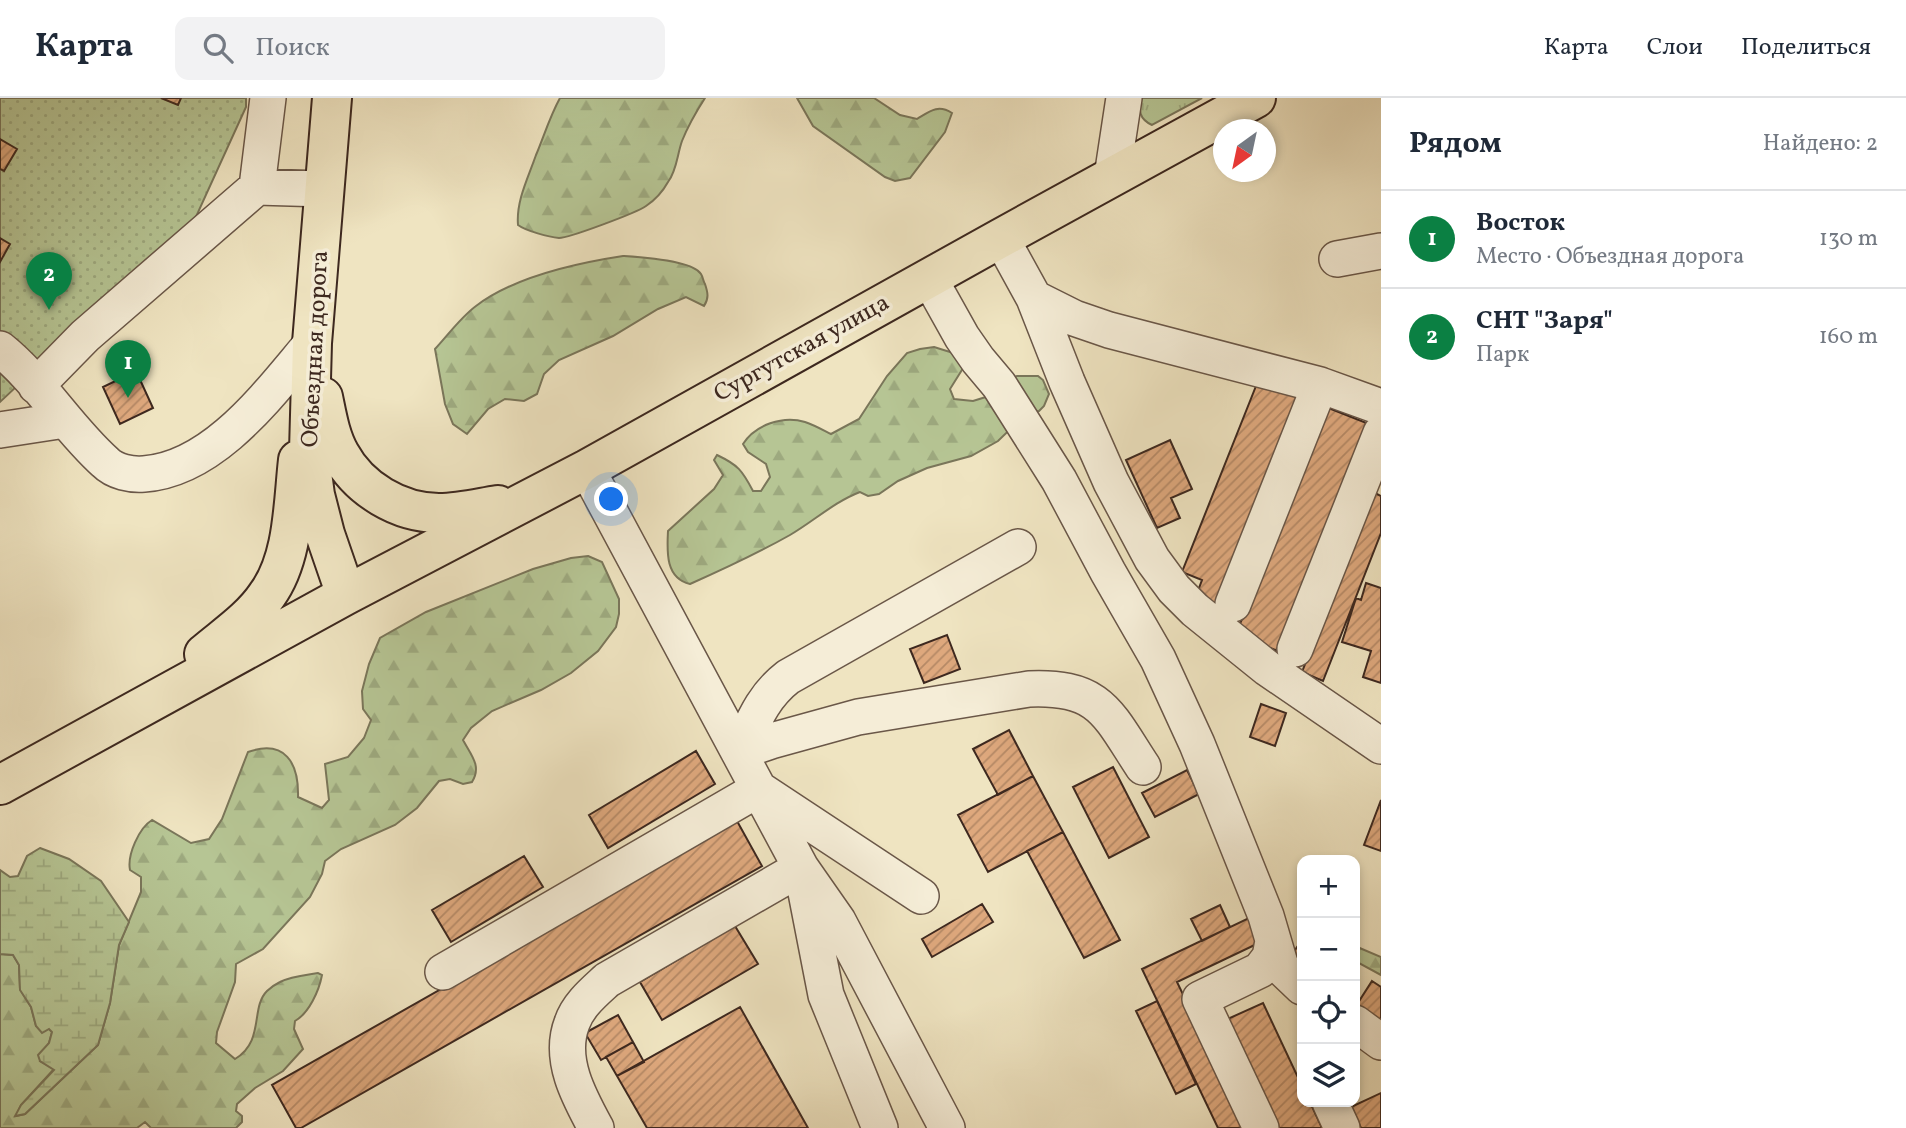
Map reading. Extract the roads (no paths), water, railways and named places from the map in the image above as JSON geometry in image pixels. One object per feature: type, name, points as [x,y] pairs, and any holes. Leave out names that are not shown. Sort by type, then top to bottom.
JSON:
[{"type":"main road","name":"Объездная дорога","points":[[332,98],[312,343],[309,451],[315,495],[325,534],[346,595]]},
{"type":"main road","name":"Сургутская улица","points":[[129,715],[346,595],[587,469],[1256,98]]},
{"type":"main road","points":[[312,343],[330,431],[340,454],[355,475],[377,494],[404,508],[437,513],[530,499]]},
{"type":"main road","points":[[0,785],[129,715],[248,617],[268,595],[281,569],[289,537],[312,343]]},
{"type":"lane","points":[[36,386],[85,336],[257,187],[268,98]]},
{"type":"lane","points":[[1112,177],[1124,98]]},
{"type":"lane","points":[[257,187],[325,189]]},
{"type":"lane","points":[[1001,238],[1034,298],[1066,382],[1111,482],[1152,559],[1174,589],[1195,610],[1267,668],[1381,746]]},
{"type":"lane","points":[[1337,259],[1381,251]]},
{"type":"lane","points":[[929,278],[962,337],[999,385],[1059,481],[1158,659],[1232,830],[1266,916],[1282,967],[1297,984]]},
{"type":"lane","points":[[1034,298],[1074,318],[1109,330],[1320,385],[1381,407]]},
{"type":"lane","points":[[0,349],[15,361],[107,465],[132,475],[158,473],[192,459],[227,436],[261,403],[312,343]]},
{"type":"lane","points":[[1233,604],[1320,385]]},
{"type":"lane","points":[[0,430],[65,420]]},
{"type":"lane","points":[[1295,649],[1381,433]]},
{"type":"lane","points":[[587,469],[802,868],[838,921],[947,1128]]},
{"type":"lane","points":[[739,752],[764,701],[777,685],[1018,547]]},
{"type":"lane","points":[[739,752],[858,718],[1030,689],[1051,688],[1077,693],[1098,705],[1108,714],[1143,767]]},
{"type":"lane","points":[[759,789],[921,896]]},
{"type":"lane","points":[[443,972],[759,789]]},
{"type":"lane","points":[[596,1128],[571,1078],[567,1045],[572,1022],[588,997],[607,980],[802,868]]},
{"type":"lane","points":[[802,868],[825,995],[880,1128]]},
{"type":"lane","points":[[1261,1128],[1200,999],[1260,970],[1270,957],[1273,940]]},
{"type":"lane","points":[[1360,1027],[1381,1042]]},
{"type":"lane","points":[[1332,1107],[1342,1128]]},
{"type":"place","name":"СНТ \"Заря\"","points":[[49,310]]},
{"type":"place","name":"Восток","points":[[128,398]]}]
